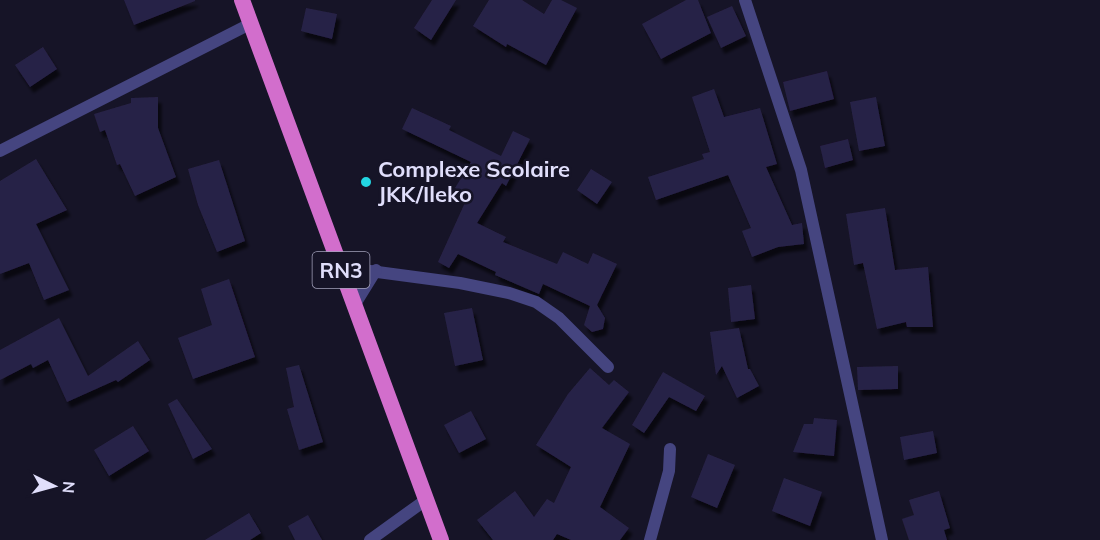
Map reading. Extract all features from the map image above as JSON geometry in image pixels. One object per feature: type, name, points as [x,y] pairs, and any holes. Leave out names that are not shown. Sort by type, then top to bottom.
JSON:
[{"type":"highway","name":"RN3","points":[[242,0],[340,267],[356,304],[441,540]]},
{"type":"street","points":[[745,0],[801,170],[882,540]]},
{"type":"street","points":[[0,151],[250,24]]},
{"type":"street","points":[[340,267],[376,270],[509,292],[536,302],[559,318],[608,367]]},
{"type":"street","points":[[356,304],[376,270]]},
{"type":"street","points":[[650,540],[669,471],[670,449]]},
{"type":"street","points":[[370,540],[427,499]]},
{"type":"building","points":[[124,0],[195,0],[195,1],[134,25]]},
{"type":"building","points":[[432,0],[456,0],[431,40],[414,28]]},
{"type":"building","points":[[489,0],[522,0],[544,14],[552,0],[561,0],[577,8],[546,65],[507,44],[506,47],[473,26]]},
{"type":"building","points":[[686,0],[698,0],[711,33],[661,59],[642,24]]},
{"type":"building","points":[[732,6],[746,36],[721,48],[707,17]]},
{"type":"building","points":[[306,8],[337,14],[332,39],[301,31]]},
{"type":"building","points":[[43,47],[57,69],[30,87],[15,65]]},
{"type":"building","points":[[827,71],[834,99],[790,111],[783,82]]},
{"type":"building","points":[[714,89],[724,117],[760,108],[777,164],[766,167],[792,225],[802,223],[804,244],[778,247],[752,257],[742,231],[751,228],[728,175],[656,200],[648,177],[704,159],[702,154],[710,152],[692,97]]},
{"type":"building","points":[[158,97],[158,128],[176,177],[135,196],[120,164],[117,165],[105,130],[100,132],[94,114],[131,103],[131,98]]},
{"type":"building","points":[[876,97],[885,146],[859,151],[850,102]]},
{"type":"building","points":[[412,108],[451,126],[449,130],[501,156],[513,131],[530,139],[506,186],[502,183],[477,223],[506,237],[503,242],[557,264],[563,252],[588,264],[593,253],[617,264],[597,305],[605,318],[603,329],[592,332],[584,325],[590,306],[543,284],[539,294],[495,275],[496,272],[458,254],[449,268],[438,262],[468,196],[455,188],[471,162],[402,129]]},
{"type":"building","points":[[848,139],[853,160],[825,168],[820,146]]},
{"type":"building","points":[[36,159],[67,210],[36,224],[69,290],[44,300],[29,263],[0,274],[0,181]]},
{"type":"building","points":[[219,160],[245,241],[217,252],[198,205],[188,169]]},
{"type":"building","points":[[591,169],[612,182],[597,204],[577,190]]},
{"type":"building","points":[[885,208],[895,270],[928,267],[933,327],[907,327],[906,322],[877,329],[863,263],[854,265],[846,214]]},
{"type":"building","points":[[229,279],[255,357],[193,379],[178,338],[212,325],[201,289]]},
{"type":"building","points":[[751,285],[755,319],[731,322],[728,288]]},
{"type":"building","points":[[472,308],[483,360],[455,366],[444,313]]},
{"type":"building","points":[[59,318],[88,376],[138,341],[150,360],[118,382],[116,380],[67,402],[48,360],[33,368],[31,364],[0,380],[0,350]]},
{"type":"building","points":[[739,328],[748,369],[759,386],[737,398],[722,366],[716,375],[710,332]]},
{"type":"building","points":[[299,365],[323,442],[299,450],[287,409],[294,407],[286,368]]},
{"type":"building","points":[[898,366],[898,389],[858,390],[857,367]]},
{"type":"building","points":[[590,368],[609,385],[614,380],[629,392],[602,428],[630,444],[600,507],[629,528],[620,540],[571,540],[557,534],[553,540],[493,540],[477,520],[515,491],[534,517],[547,499],[554,503],[571,467],[536,445],[568,394]]},
{"type":"building","points":[[663,372],[705,396],[696,411],[669,397],[644,433],[632,425]]},
{"type":"building","points":[[177,399],[212,449],[193,459],[168,404]]},
{"type":"building","points":[[471,411],[486,439],[459,453],[444,425]]},
{"type":"building","points":[[814,418],[837,420],[834,456],[793,452],[804,424],[813,424]]},
{"type":"building","points":[[133,426],[149,451],[109,476],[94,450]]},
{"type":"building","points":[[933,431],[937,453],[904,460],[900,437]]},
{"type":"building","points":[[708,454],[735,465],[717,508],[691,497]]},
{"type":"building","points":[[784,478],[822,492],[810,526],[772,511]]},
{"type":"building","points":[[939,491],[950,528],[944,530],[947,540],[909,540],[902,519],[914,515],[909,500]]},
{"type":"building","points":[[249,513],[261,533],[250,540],[205,540]]},
{"type":"building","points":[[308,515],[322,540],[295,540],[288,526]]},
{"type":"place","name":"Complexe Scolaire JKK/Ileko","points":[[366,182]]}]
